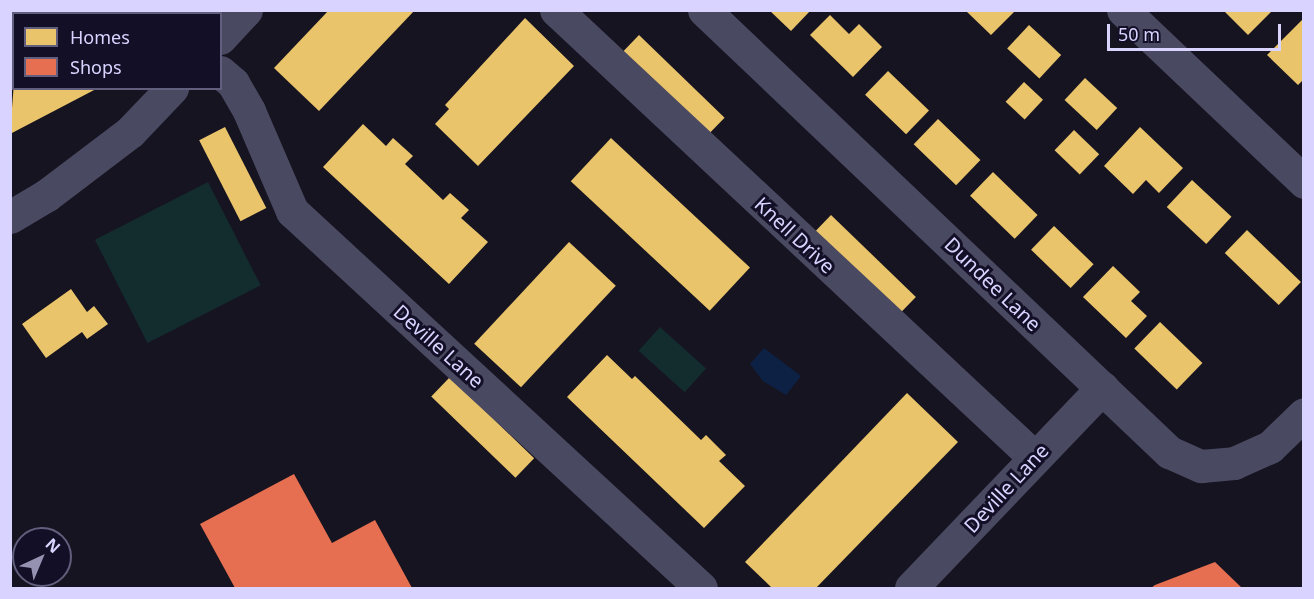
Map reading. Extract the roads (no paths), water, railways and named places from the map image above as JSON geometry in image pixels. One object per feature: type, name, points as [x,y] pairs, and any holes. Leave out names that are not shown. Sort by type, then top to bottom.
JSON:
[{"type":"street","points":[[222,36],[246,10]]},
{"type":"street","name":"Knell Drive","points":[[556,10],[1035,458]]},
{"type":"street","name":"Dundee Lane","points":[[704,10],[1169,452],[1201,466],[1234,462],[1270,447],[1304,414]]},
{"type":"street","points":[[1123,10],[1304,182]]},
{"type":"street","name":"Deville Lane","points":[[222,74],[233,83],[249,111],[292,211],[702,588]]},
{"type":"street","points":[[10,217],[47,195],[130,132],[170,90]]},
{"type":"street","name":"Deville Lane","points":[[911,588],[1101,388]]},
{"type":"water","points":[[764,348],[801,376],[786,395],[763,381],[750,364]]}]
